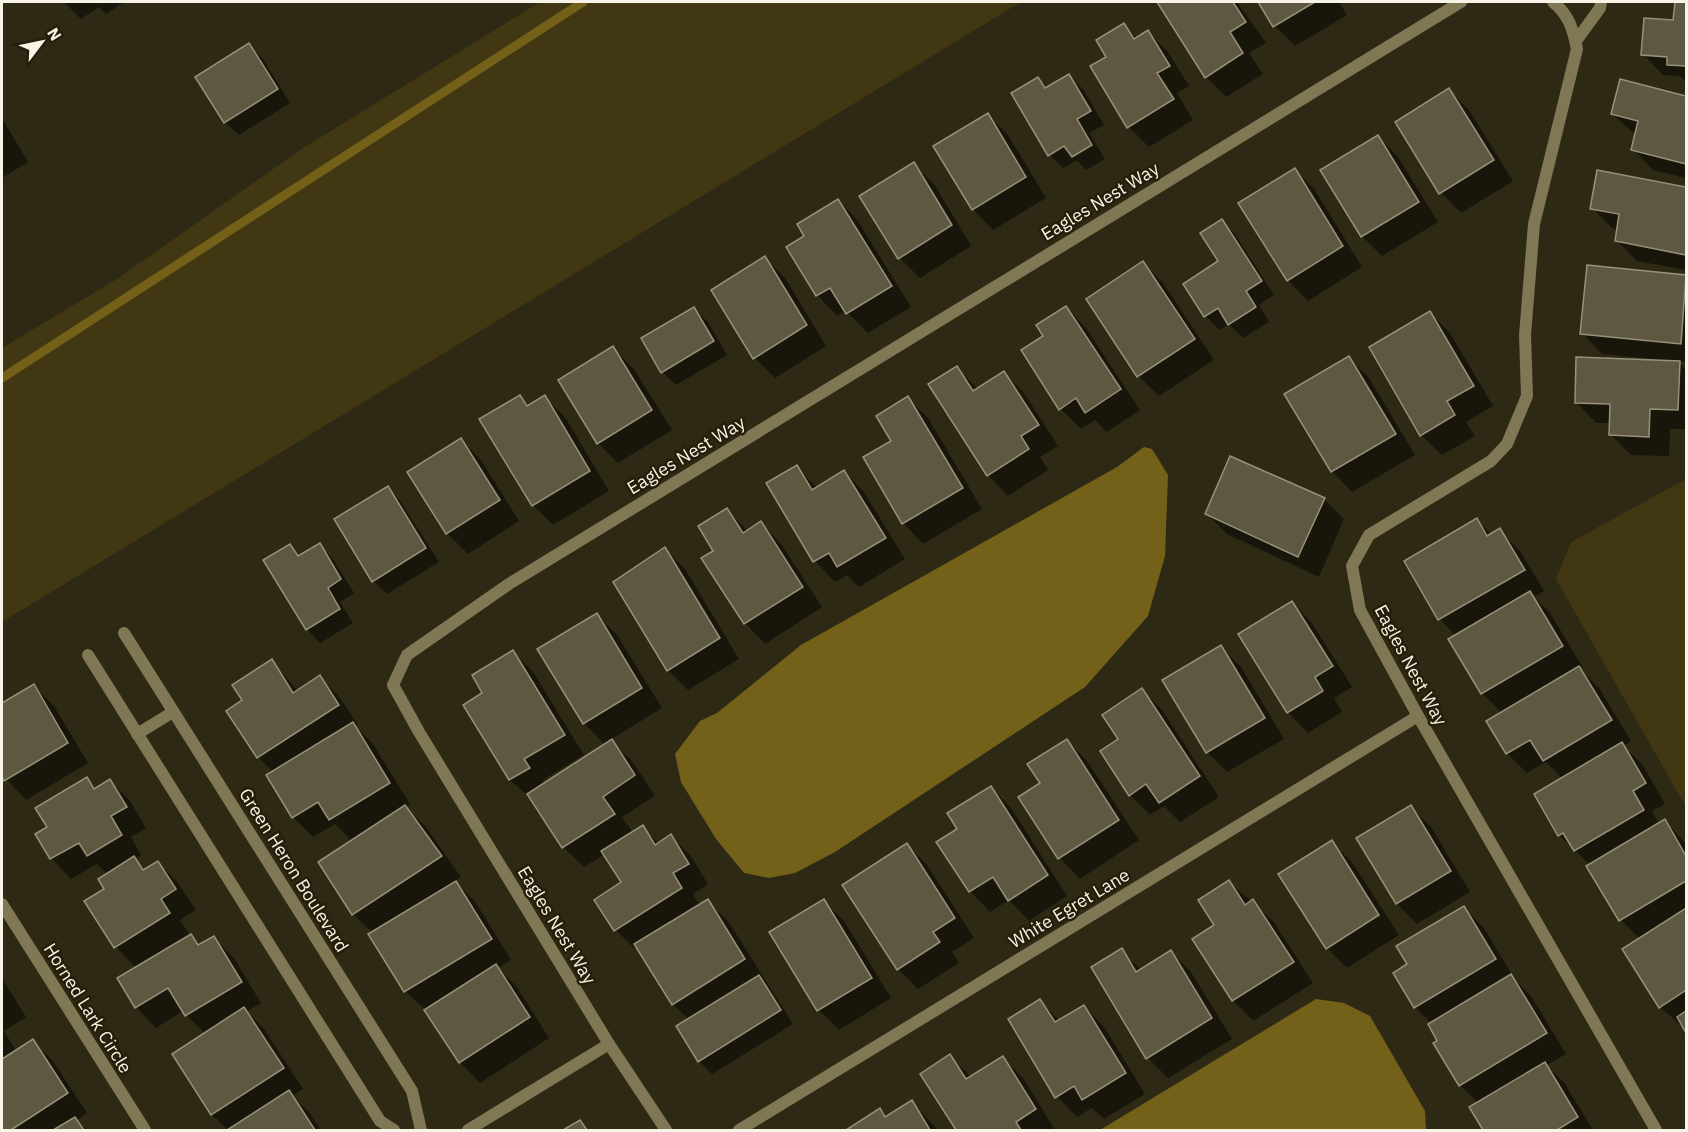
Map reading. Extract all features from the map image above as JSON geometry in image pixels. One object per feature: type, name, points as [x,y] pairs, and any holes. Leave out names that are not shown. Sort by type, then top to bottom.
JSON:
[{"type":"street","name":"Eagles Nest Way","points":[[666,1131],[609,1044],[418,732],[393,685],[407,655],[509,584],[1461,2]]},
{"type":"street","name":"Eagles Nest Way","points":[[1553,2],[1564,11],[1574,30],[1575,66],[1534,224],[1525,334],[1527,396],[1507,444],[1491,461],[1369,535],[1352,566],[1360,610],[1418,716],[1656,1131]]},
{"type":"street","points":[[1576,41],[1600,8],[1601,2]]},
{"type":"street","name":"Green Heron Boulevard","points":[[124,633],[412,1091],[421,1131]]},
{"type":"street","points":[[88,655],[381,1121],[394,1131]]},
{"type":"street","points":[[137,734],[173,712]]},
{"type":"street","name":"White Egret Lane","points":[[739,1131],[1418,716]]},
{"type":"street","name":"Horned Lark Circle","points":[[2,904],[144,1131]]},
{"type":"street","points":[[468,1131],[609,1044]]},
{"type":"shaded area","points":[[540,2],[1021,2],[2,622],[2,348],[117,279],[303,148]]},
{"type":"shaded area","points":[[1144,447],[1152,449],[1168,475],[1165,556],[1148,616],[1085,687],[835,852],[795,873],[769,878],[744,873],[716,839],[681,782],[675,754],[700,721],[717,713],[801,645],[1117,467]]},
{"type":"shaded area","points":[[1686,479],[1686,807],[1556,579],[1571,542]]},
{"type":"shaded area","points":[[1316,999],[1344,1003],[1370,1016],[1425,1111],[1426,1130],[1100,1130]]},
{"type":"building","points":[[1157,2],[1233,2],[1246,22],[1230,32],[1243,53],[1205,78]]},
{"type":"building","points":[[1258,2],[1315,2],[1273,27]]},
{"type":"building","points":[[1675,2],[1686,2],[1686,66],[1667,65],[1667,57],[1641,55],[1644,18],[1673,20]]},
{"type":"building","points":[[1124,23],[1134,39],[1148,30],[1170,66],[1157,73],[1174,99],[1127,128],[1090,66],[1106,57],[1096,40]]},
{"type":"building","points":[[249,43],[278,89],[224,123],[195,77]]},
{"type":"building","points":[[1069,74],[1091,111],[1077,119],[1092,145],[1072,157],[1064,146],[1048,156],[1011,93],[1038,77],[1045,88]]},
{"type":"building","points":[[1620,79],[1686,96],[1686,164],[1631,150],[1638,121],[1611,114]]},
{"type":"building","points":[[1449,88],[1494,160],[1439,194],[1395,122]]},
{"type":"building","points":[[988,113],[1026,177],[972,210],[933,146]]},
{"type":"building","points":[[1378,135],[1419,202],[1361,237],[1320,170]]},
{"type":"building","points":[[914,162],[952,225],[898,259],[859,196]]},
{"type":"building","points":[[1295,168],[1343,246],[1287,281],[1238,203]]},
{"type":"building","points":[[1597,170],[1686,187],[1686,255],[1615,241],[1619,214],[1590,209]]},
{"type":"building","points":[[838,199],[892,286],[846,314],[830,288],[816,296],[786,247],[804,236],[797,224]]},
{"type":"building","points":[[1222,219],[1262,281],[1246,291],[1256,307],[1228,325],[1218,308],[1204,317],[1183,284],[1218,261],[1200,233]]},
{"type":"building","points":[[765,256],[807,325],[753,359],[711,290]]},
{"type":"building","points":[[1143,261],[1195,339],[1137,377],[1086,299]]},
{"type":"building","points":[[1587,265],[1686,275],[1681,344],[1580,334]]},
{"type":"building","points":[[1066,306],[1121,389],[1085,413],[1076,398],[1059,410],[1021,350],[1043,336],[1036,325]]},
{"type":"building","points":[[694,307],[714,341],[661,373],[641,338]]},
{"type":"building","points":[[1430,311],[1474,386],[1447,401],[1455,415],[1420,436],[1369,347]]},
{"type":"building","points":[[613,346],[652,410],[597,444],[558,380]]},
{"type":"building","points":[[1349,356],[1396,434],[1331,472],[1284,394]]},
{"type":"building","points":[[1576,357],[1680,361],[1678,410],[1650,409],[1649,437],[1609,435],[1610,404],[1575,403]]},
{"type":"building","points":[[957,366],[973,391],[1004,371],[1039,425],[1021,436],[1029,449],[987,476],[928,384]]},
{"type":"building","points":[[520,395],[527,406],[545,395],[590,471],[532,506],[479,419]]},
{"type":"building","points":[[908,396],[963,488],[902,524],[863,457],[891,441],[876,416]]},
{"type":"building","points":[[461,438],[500,500],[446,534],[407,472]]},
{"type":"building","points":[[1230,456],[1325,498],[1298,557],[1205,514]]},
{"type":"building","points":[[797,465],[812,490],[844,470],[886,538],[837,567],[829,553],[813,562],[766,483]]},
{"type":"building","points":[[388,486],[426,548],[372,582],[334,519]]},
{"type":"building","points":[[727,508],[743,533],[761,521],[803,587],[744,624],[701,558],[713,551],[698,526]]},
{"type":"building","points":[[1477,518],[1487,536],[1500,528],[1525,570],[1438,620],[1404,561]]},
{"type":"building","points":[[320,543],[341,579],[328,588],[340,609],[306,630],[263,560],[290,544],[298,556]]},
{"type":"building","points":[[665,547],[720,638],[667,671],[613,582]]},
{"type":"building","points":[[1530,591],[1563,646],[1481,694],[1448,639]]},
{"type":"building","points":[[1292,601],[1333,666],[1315,677],[1323,691],[1287,713],[1238,634]]},
{"type":"building","points":[[597,613],[642,688],[583,724],[537,649]]},
{"type":"building","points":[[1221,645],[1265,718],[1206,753],[1162,680]]},
{"type":"building","points":[[513,650],[565,735],[524,759],[530,768],[509,780],[463,705],[482,693],[472,675]]},
{"type":"building","points":[[272,659],[293,693],[320,675],[339,705],[257,758],[226,711],[242,700],[232,685]]},
{"type":"building","points":[[1579,666],[1612,720],[1543,761],[1530,740],[1506,754],[1486,721]]},
{"type":"building","points":[[34,684],[68,743],[4,781],[2,777],[2,703]]},
{"type":"building","points":[[1142,688],[1200,776],[1159,803],[1146,784],[1129,796],[1100,751],[1118,739],[1102,715]]},
{"type":"building","points":[[353,722],[390,783],[329,820],[318,802],[292,818],[266,775]]},
{"type":"building","points":[[612,739],[635,775],[603,797],[615,814],[562,848],[527,794]]},
{"type":"building","points":[[1067,739],[1119,820],[1058,859],[1018,797],[1040,783],[1027,764]]},
{"type":"building","points":[[1622,742],[1646,783],[1633,791],[1644,810],[1574,851],[1563,833],[1558,836],[1534,794]]},
{"type":"building","points":[[87,777],[94,789],[110,779],[127,807],[111,816],[122,835],[87,856],[79,843],[50,859],[35,834],[47,827],[35,808]]},
{"type":"building","points":[[991,786],[1048,875],[1008,901],[993,877],[969,892],[936,842],[957,829],[947,813]]},
{"type":"building","points":[[405,805],[442,856],[352,915],[318,862]]},
{"type":"building","points":[[1411,805],[1451,871],[1396,904],[1356,838]]},
{"type":"building","points":[[1665,819],[1686,856],[1686,881],[1619,921],[1586,866]]},
{"type":"building","points":[[643,825],[655,845],[671,834],[689,864],[673,873],[682,888],[614,931],[594,900],[621,882],[601,851]]},
{"type":"building","points":[[1332,840],[1379,915],[1326,949],[1278,874]]},
{"type":"building","points":[[907,843],[955,918],[933,932],[940,942],[897,970],[842,885]]},
{"type":"building","points":[[134,856],[143,870],[158,861],[176,889],[161,899],[170,913],[114,948],[84,901],[104,889],[98,879]]},
{"type":"building","points":[[1229,880],[1245,905],[1253,899],[1294,962],[1232,1001],[1192,939],[1214,925],[1198,900]]},
{"type":"building","points":[[456,881],[492,939],[404,992],[368,934]]},
{"type":"building","points":[[708,899],[745,959],[672,1005],[634,944]]},
{"type":"building","points":[[824,899],[872,978],[817,1011],[769,932]]},
{"type":"building","points":[[1464,906],[1496,959],[1414,1008],[1393,973],[1407,964],[1396,946]]},
{"type":"building","points":[[1686,908],[1686,990],[1659,1008],[1622,949]]},
{"type":"building","points":[[191,934],[198,945],[214,936],[242,982],[185,1016],[168,988],[135,1008],[117,978]]},
{"type":"building","points":[[1122,948],[1136,972],[1171,950],[1212,1018],[1146,1059],[1091,967]]},
{"type":"building","points":[[496,964],[530,1017],[459,1063],[424,1010]]},
{"type":"building","points":[[1511,974],[1547,1033],[1459,1086],[1433,1043],[1437,1041],[1428,1024]]},
{"type":"building","points":[[759,975],[781,1010],[698,1062],[676,1026]]},
{"type":"building","points":[[1040,999],[1055,1022],[1084,1005],[1126,1073],[1082,1100],[1074,1086],[1055,1098],[1008,1019]]},
{"type":"building","points":[[244,1007],[284,1068],[211,1115],[172,1054]]},
{"type":"building","points":[[1686,1011],[1686,1033],[1677,1017]]},
{"type":"building","points":[[33,1039],[68,1093],[11,1130],[2,1130],[2,1059]]},
{"type":"building","points":[[950,1054],[966,1079],[1003,1056],[1036,1109],[1016,1122],[1021,1130],[956,1130],[920,1074]]},
{"type":"building","points":[[1545,1062],[1578,1117],[1557,1130],[1483,1130],[1469,1107]]},
{"type":"building","points":[[289,1090],[315,1130],[227,1130]]},
{"type":"building","points":[[912,1100],[930,1130],[846,1130],[880,1108],[885,1117]]},
{"type":"building","points":[[75,1117],[84,1130],[53,1130]]},
{"type":"building","points":[[580,1120],[587,1130],[563,1130]]},
{"type":"waterway","points":[[2,378],[583,2]]}]
